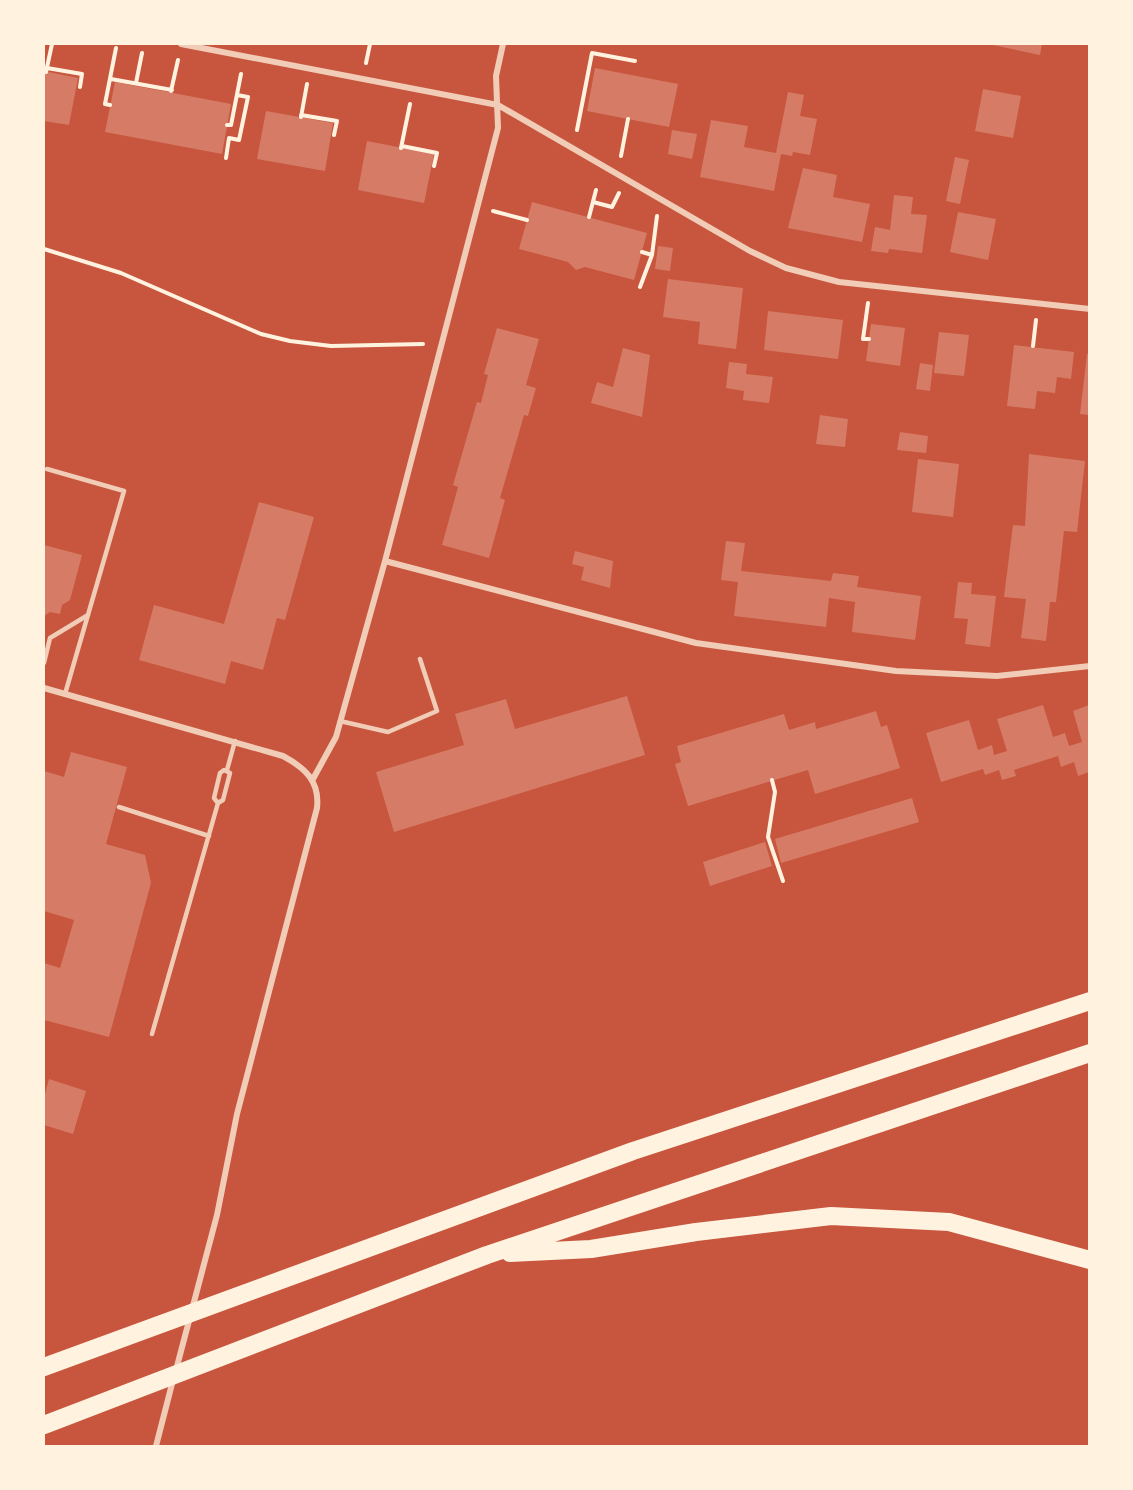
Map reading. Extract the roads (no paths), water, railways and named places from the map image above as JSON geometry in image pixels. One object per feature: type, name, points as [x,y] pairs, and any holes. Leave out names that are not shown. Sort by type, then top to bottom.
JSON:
[{"type":"highway","points":[[44,1367],[633,1151],[1089,1001]]},
{"type":"highway","points":[[44,1425],[487,1255],[1089,1053]]},
{"type":"highway","points":[[487,1255],[591,1249],[696,1232],[831,1216],[949,1222],[1089,1260]]},
{"type":"street","points":[[181,44],[414,87],[498,105],[750,251],[786,268],[811,276],[870,285],[1089,309]]},
{"type":"street","points":[[313,779],[327,756],[340,721],[385,561],[478,207],[498,128],[496,76],[503,44]]},
{"type":"street","points":[[385,561],[696,643],[896,671],[997,676],[1089,666]]},
{"type":"street","points":[[44,688],[283,756],[296,763],[313,779],[318,793],[317,808],[237,1114],[217,1215],[156,1446]]},
{"type":"lane","points":[[48,469],[124,490],[65,694]]},
{"type":"lane","points":[[44,663],[50,638],[88,615]]},
{"type":"lane","points":[[340,721],[388,732],[437,711],[420,659]]},
{"type":"lane","points":[[152,1034],[218,803],[223,800],[230,778],[227,770],[235,741]]},
{"type":"lane","points":[[218,803],[214,798],[220,773],[227,770]]},
{"type":"lane","points":[[120,807],[209,836]]}]
